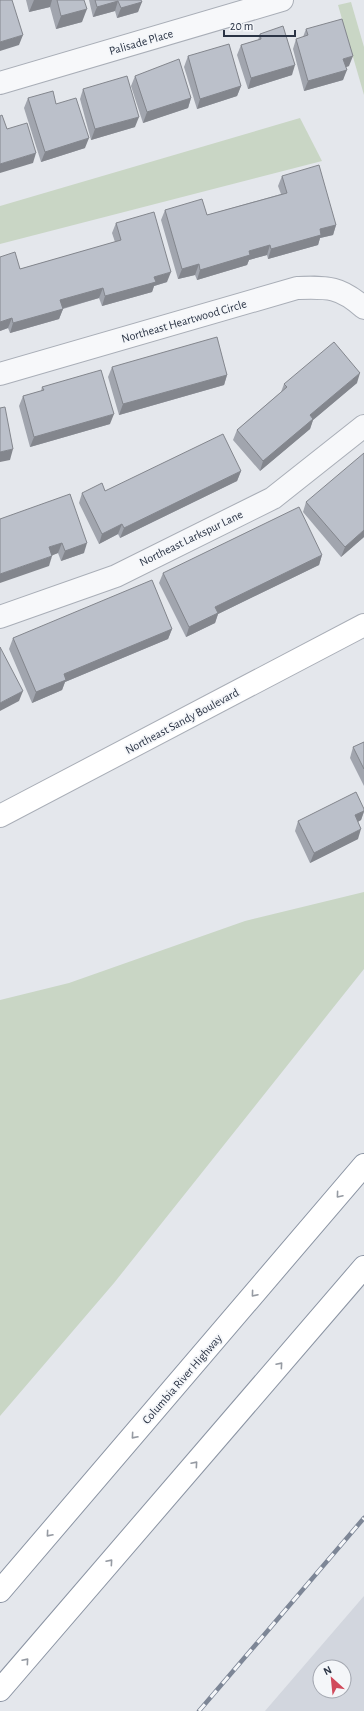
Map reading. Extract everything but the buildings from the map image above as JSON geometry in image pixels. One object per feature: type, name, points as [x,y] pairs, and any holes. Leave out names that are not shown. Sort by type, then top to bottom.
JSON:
[{"type":"main road","name":"Northeast Sandy Boulevard","points":[[0,816],[364,625]]},
{"type":"main road","name":"Columbia River Highway","points":[[0,1591],[364,1166]]},
{"type":"main road","points":[[0,1690],[364,1268]]},
{"type":"street","name":"Palisade Place","points":[[0,83],[282,0]]},
{"type":"street","name":"Northeast Heartwood Circle","points":[[0,374],[297,288],[328,287],[352,297],[364,308]]},
{"type":"street","name":"Northeast Larkspur Lane","points":[[0,618],[116,576],[273,498],[364,426]]},
{"type":"shaded area","points":[[364,1596],[364,1711],[265,1711]]},
{"type":"green space","points":[[351,2],[364,47],[364,95],[338,5]]},
{"type":"green space","points":[[300,118],[322,161],[0,244],[0,206]]},
{"type":"green space","points":[[364,892],[364,969],[114,1283],[0,1416],[0,1000],[69,983],[245,921]]},
{"type":"railway","points":[[199,1711],[364,1518]]}]
